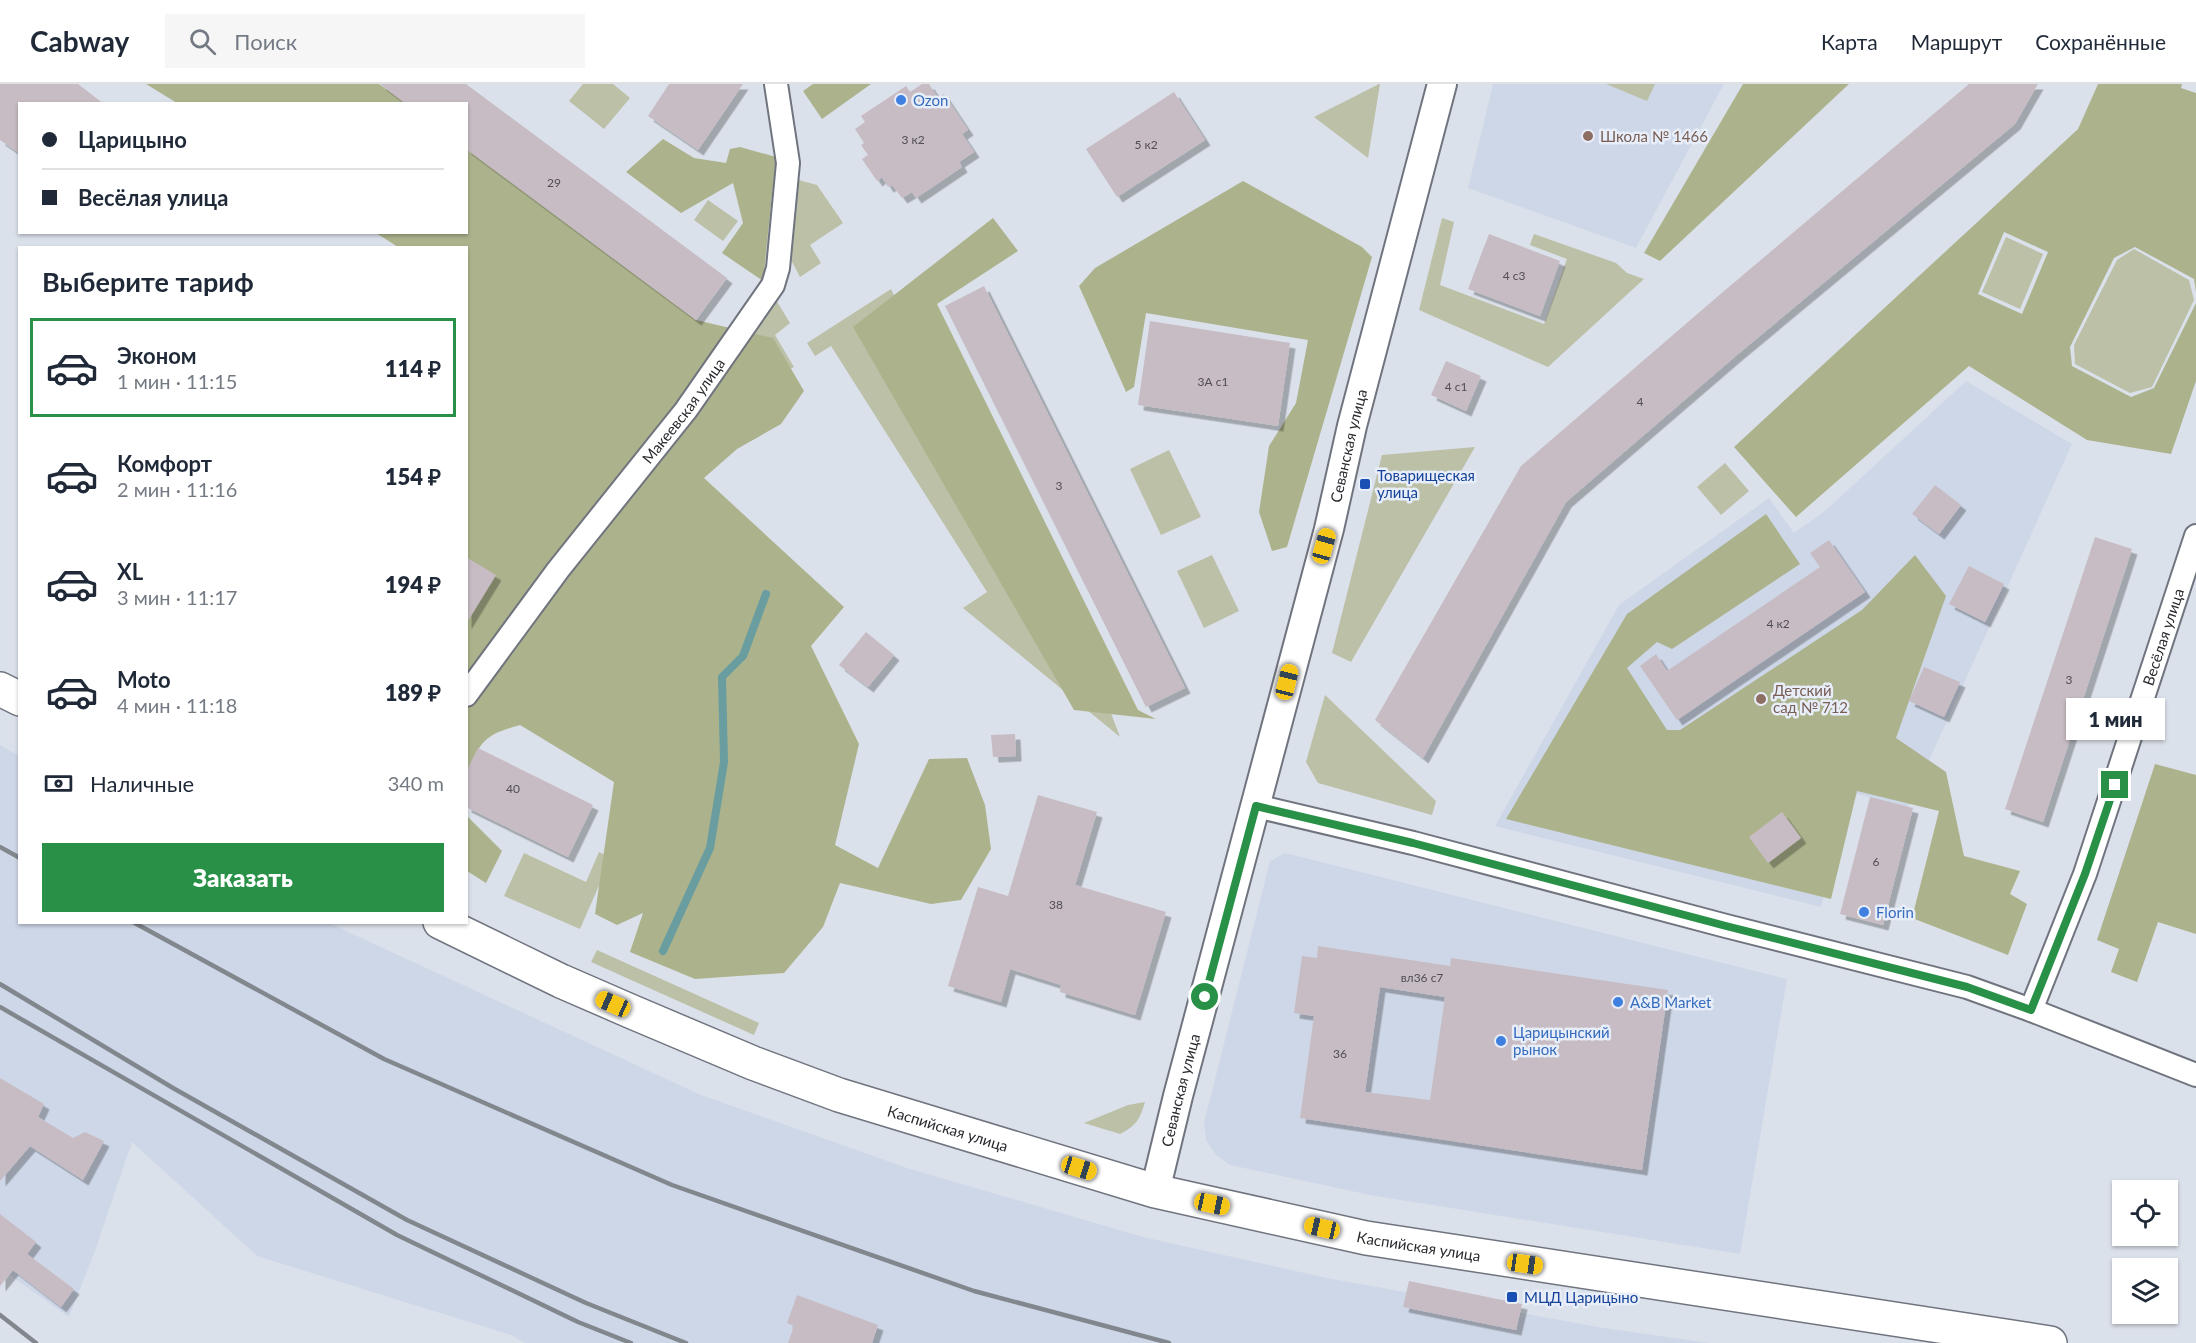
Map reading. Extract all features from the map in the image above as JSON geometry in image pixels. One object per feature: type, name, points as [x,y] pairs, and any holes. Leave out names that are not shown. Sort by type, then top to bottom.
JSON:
[{"type":"main road","points":[[0,689],[18,698]]},
{"type":"main road","name":"Каспийская улица","points":[[444,924],[561,981],[753,1063],[839,1095],[932,1125],[1155,1191],[1366,1238],[2050,1343]]},
{"type":"street","name":"Макеевская улица","points":[[468,692],[558,570],[686,410],[773,285],[778,268],[788,162],[776,84]]},
{"type":"street","name":"Севанская улица","points":[[1155,1191],[1178,1096],[1329,529],[1352,426],[1442,84]]},
{"type":"street","name":"Весёлая улица","points":[[2031,1010],[2085,874],[2196,536]]},
{"type":"street","points":[[1256,806],[1413,843],[1967,987],[2061,1021],[2196,1076]]},
{"type":"shaded area","name":"Школа № 1466","points":[[1493,84],[1724,84],[1636,248],[1468,188]]},
{"type":"shaded area","name":"Детский сад № 712","points":[[1966,381],[2072,444],[1908,807],[1849,792],[1821,907],[1495,826],[1619,605],[1769,498],[1794,533],[1825,511]]},
{"type":"shaded area","points":[[0,745],[18,755],[18,924],[331,924],[701,1095],[907,1168],[1143,1237],[1327,1278],[1604,1328],[1709,1343],[525,1343],[511,1335],[257,1256],[132,1142],[95,1251],[69,1317],[0,1268]]},
{"type":"shaded area","name":"Царицынский рынок","points":[[1285,853],[1787,979],[1740,1254],[1370,1195],[1230,1165],[1216,1155],[1206,1140],[1204,1123],[1270,861]]},
{"type":"green space","points":[[146,84],[379,84],[405,102],[175,102]]},
{"type":"green space","points":[[583,84],[613,84],[630,98],[604,129],[569,101]]},
{"type":"green space","points":[[813,84],[871,84],[822,119],[803,91]]},
{"type":"green space","points":[[1380,84],[1368,158],[1314,117]]},
{"type":"green space","points":[[1606,84],[1655,84],[1647,101]]},
{"type":"green space","points":[[1743,84],[1849,84],[1660,261],[1644,253]]},
{"type":"green space","points":[[2098,84],[2182,84],[2181,88],[2196,93],[2196,292],[2194,279],[2135,247],[2114,258],[2070,347],[2072,366],[2131,397],[2154,388],[2196,303],[2196,381],[2171,454],[2087,440],[1969,366],[1796,517],[1734,447],[2078,129]],"holes":[[[2004,232],[2048,252],[2022,314],[1978,294]]]},
{"type":"green space","points":[[663,139],[694,158],[726,163],[730,149],[740,147],[776,157],[763,281],[722,253],[743,223],[733,183],[681,213],[626,172]]},
{"type":"green space","points":[[468,150],[696,320],[773,338],[804,391],[781,424],[737,449],[704,478],[844,607],[811,646],[859,744],[835,845],[878,868],[929,759],[967,758],[985,805],[991,849],[961,900],[931,904],[840,883],[823,927],[784,973],[695,979],[630,952],[643,913],[617,925],[595,914],[614,782],[520,725],[499,732],[486,740],[468,770],[468,246],[396,246],[378,234],[468,234]]},
{"type":"green space","points":[[795,179],[817,185],[843,223],[810,245],[821,263],[800,277],[788,254]]},
{"type":"green space","points":[[1243,181],[1362,247],[1372,257],[1287,547],[1272,551],[1259,512],[1269,446],[1296,403],[1308,340],[1146,313],[1134,387],[1126,392],[1079,286],[1095,268]]},
{"type":"green space","points":[[708,200],[738,221],[723,241],[694,220]]},
{"type":"green space","points":[[993,218],[1018,251],[937,304],[1138,710],[1156,719],[1074,710],[853,327]]},
{"type":"green space","points":[[1442,218],[1454,222],[1440,285],[1544,324],[1567,259],[1530,245],[1534,234],[1616,263],[1627,273],[1644,279],[1548,367],[1419,310]]},
{"type":"green space","points":[[2006,237],[2043,254],[2020,309],[1982,292]]},
{"type":"green space","points":[[2134,249],[2189,280],[2194,300],[2152,387],[2130,393],[2075,364],[2074,345],[2117,260]]},
{"type":"green space","points":[[891,289],[929,368],[1097,676],[1120,737],[963,608],[987,592],[831,346],[815,356],[807,343]]},
{"type":"green space","points":[[776,300],[790,323],[775,335],[794,367],[749,391],[723,375]]},
{"type":"green space","points":[[1475,447],[1351,662],[1332,653],[1382,455]]},
{"type":"green space","points":[[1169,450],[1201,517],[1161,535],[1130,469]]},
{"type":"green space","points":[[1725,463],[1749,491],[1721,515],[1697,487]]},
{"type":"green space","points":[[1766,514],[1800,564],[1672,649],[1657,642],[1627,668],[1667,730],[1680,730],[1862,610],[1915,555],[1946,596],[1896,738],[1946,772],[1964,856],[2020,871],[2010,894],[2027,904],[2008,955],[1912,918],[1939,811],[1857,791],[1831,899],[1506,819],[1627,614]]},
{"type":"green space","points":[[1212,555],[1239,611],[1204,628],[1177,571]]},
{"type":"green space","points":[[1325,695],[1436,801],[1432,815],[1318,783],[1306,762]]},
{"type":"green space","points":[[2155,764],[2196,775],[2196,934],[2158,922],[2137,982],[2111,972],[2119,949],[2097,940]]},
{"type":"green space","points":[[468,817],[502,851],[486,883],[468,872]]},
{"type":"green space","points":[[599,852],[611,858],[580,929],[504,896],[524,853],[586,882]]},
{"type":"green space","points":[[597,950],[759,1023],[754,1035],[591,962]]},
{"type":"green space","points":[[1145,1102],[1137,1121],[1120,1134],[1084,1123],[1128,1105]]},
{"type":"building","points":[[0,84],[78,84],[101,102],[18,102],[18,153],[0,140]]},
{"type":"building","points":[[380,84],[466,84],[727,278],[696,320],[468,150],[468,102],[403,102]]},
{"type":"building","points":[[669,84],[743,84],[698,150],[648,116]]},
{"type":"building","points":[[922,84],[929,84],[938,98],[944,94],[968,130],[962,134],[974,152],[959,162],[962,167],[916,198],[912,192],[902,198],[892,185],[888,187],[882,177],[877,181],[862,159],[868,155],[855,129],[865,122],[861,116],[906,86],[910,92]]},
{"type":"building","points":[[1969,84],[2038,84],[2015,124],[1738,354],[1566,502],[1423,758],[1375,720],[1521,466]]},
{"type":"building","points":[[1174,92],[1205,140],[1117,197],[1086,149]]},
{"type":"building","points":[[1489,234],[1560,261],[1540,316],[1468,289]]},
{"type":"building","points":[[984,286],[1185,688],[1146,707],[945,306]]},
{"type":"building","points":[[1150,321],[1290,343],[1278,426],[1138,405]]},
{"type":"building","points":[[1446,361],[1481,376],[1466,411],[1431,395]]},
{"type":"building","points":[[1935,485],[1961,505],[1939,534],[1912,514]]},
{"type":"building","points":[[2095,537],[2132,549],[2043,822],[2005,809]]},
{"type":"building","points":[[1829,540],[1865,592],[1677,720],[1640,666],[1656,654],[1667,671],[1820,567],[1810,553]]},
{"type":"building","points":[[468,558],[496,575],[468,621]]},
{"type":"building","points":[[1969,566],[2004,584],[1985,622],[1949,604]]},
{"type":"building","points":[[866,632],[894,655],[868,687],[839,665]]},
{"type":"building","points":[[1924,667],[1960,682],[1944,717],[1909,701]]},
{"type":"building","points":[[1015,734],[1016,756],[993,757],[991,735]]},
{"type":"building","points":[[478,748],[593,805],[568,857],[468,808],[468,768]]},
{"type":"building","points":[[1038,795],[1097,812],[1075,885],[1166,912],[1135,1015],[1060,992],[1061,985],[1010,969],[1001,1002],[948,986],[978,887],[1008,896]]},
{"type":"building","points":[[1870,797],[1913,808],[1883,925],[1840,914]]},
{"type":"building","points":[[1782,812],[1801,838],[1768,863],[1749,837]]},
{"type":"building","points":[[1318,946],[1450,966],[1451,958],[1668,990],[1642,1170],[1300,1118],[1314,1016],[1294,1013],[1302,956],[1317,958]],"holes":[[[1380,987],[1445,997],[1430,1100],[1365,1092]]]},
{"type":"building","points":[[0,1078],[44,1104],[38,1117],[73,1138],[85,1132],[104,1141],[83,1180],[30,1146],[0,1181]]},
{"type":"building","points":[[0,1214],[36,1242],[27,1254],[74,1289],[61,1307],[13,1270],[0,1286]]},
{"type":"building","points":[[1409,1281],[1522,1304],[1516,1330],[1403,1307]]},
{"type":"building","points":[[797,1295],[878,1325],[872,1343],[788,1343],[794,1326],[787,1323]]},
{"type":"waterway","points":[[663,951],[710,848],[724,762],[722,677],[743,656],[766,594]]},
{"type":"railway","points":[[0,847],[18,857]]},
{"type":"railway","points":[[137,924],[384,1059],[672,1185],[974,1291],[1169,1343]]},
{"type":"railway","points":[[0,984],[173,1088],[407,1220],[586,1303],[686,1343]]},
{"type":"railway","points":[[0,1007],[397,1235],[578,1322],[631,1343]]},
{"type":"railway","points":[[0,1315],[36,1343]]},
{"type":"place","name":"Ozon","points":[[901,100]]},
{"type":"place","name":"Школа № 1466","points":[[1588,136]]},
{"type":"place","name":"Товарищеская улица","points":[[1365,484]]},
{"type":"place","name":"Детский сад № 712","points":[[1761,699]]},
{"type":"place","name":"Florin","points":[[1864,912]]},
{"type":"place","name":"A&B Market","points":[[1618,1002]]},
{"type":"place","name":"Царицынский рынок","points":[[1501,1041]]},
{"type":"place","name":"МЦД Царицыно","points":[[1512,1297]]},
{"type":"route","points":[[1205,997],[1256,806],[1413,843],[1726,926],[1827,950],[1967,987],[2031,1010],[2085,874],[2115,785]]}]
